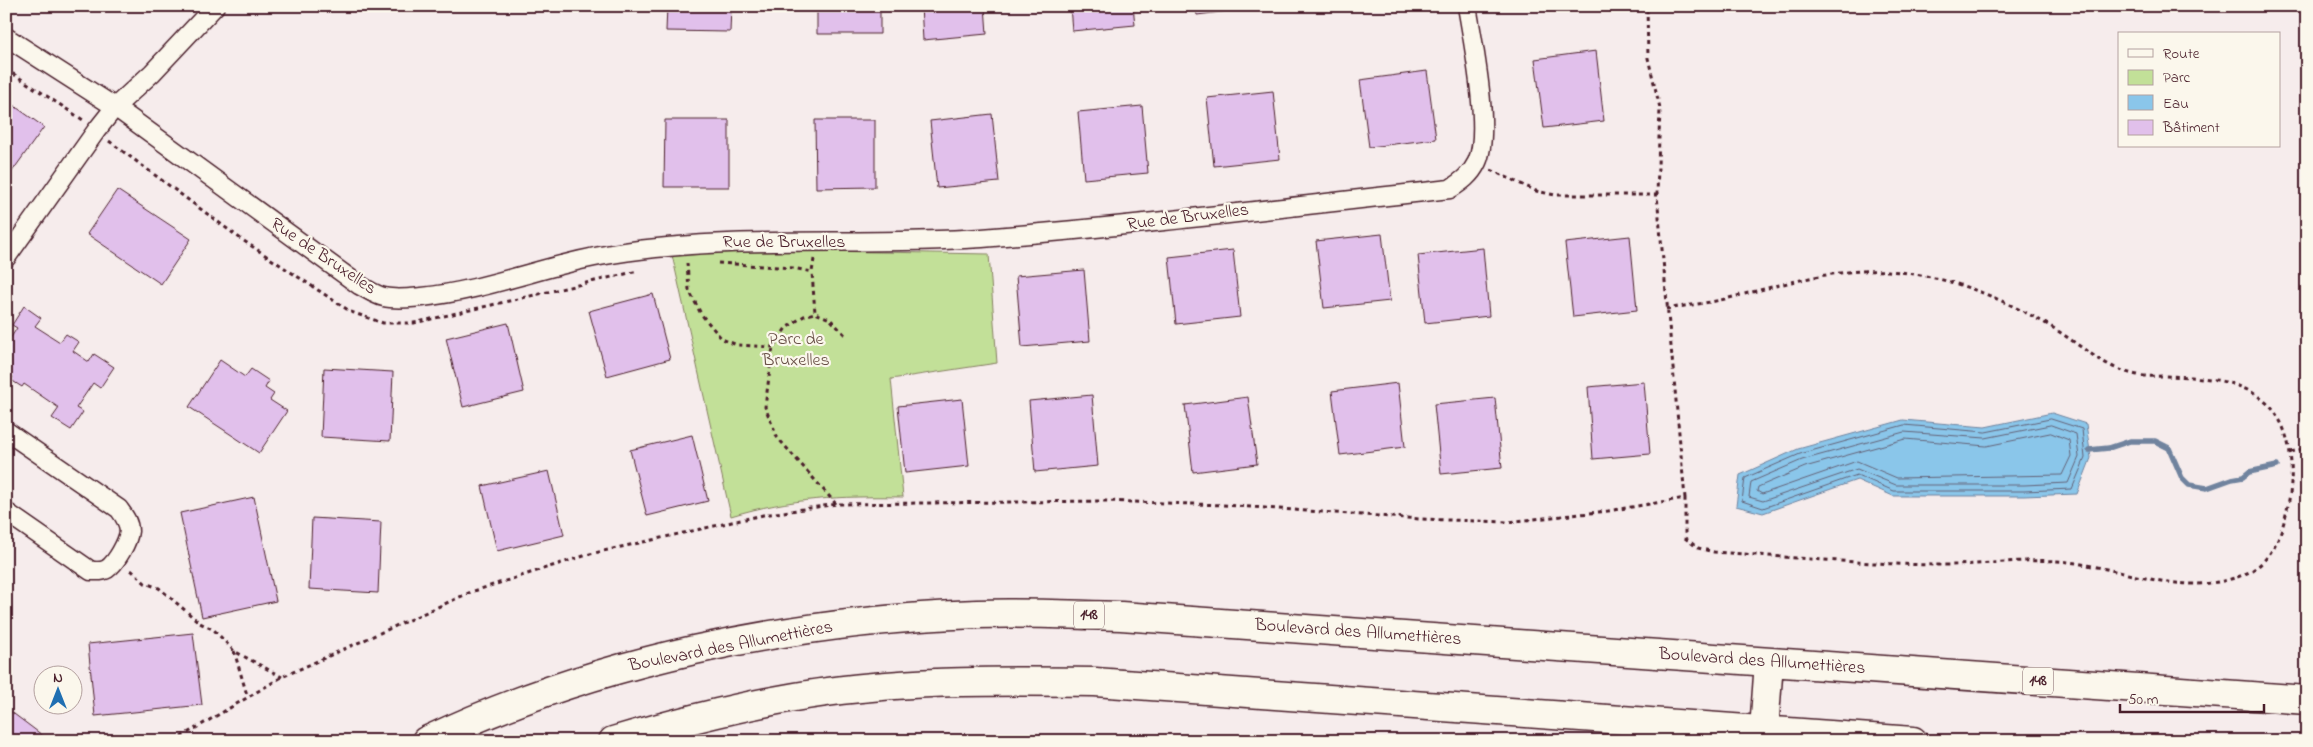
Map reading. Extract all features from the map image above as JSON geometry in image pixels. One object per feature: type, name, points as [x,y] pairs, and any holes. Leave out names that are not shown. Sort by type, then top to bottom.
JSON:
[{"type":"highway","name":"Boulevard des Allumettières","points":[[426,741],[513,703],[599,676],[667,658],[777,634],[880,620],[926,616],[1032,614],[1120,616],[2307,700]]},
{"type":"highway","points":[[1764,730],[1769,662]]},
{"type":"highway","points":[[613,741],[726,710],[827,692],[894,686],[1011,681],[1095,682],[1912,741]]},
{"type":"street","points":[[6,258],[115,107],[152,73],[214,6]]},
{"type":"street","name":"Rue de Bruxelles","points":[[6,37],[115,107],[359,285],[382,297],[396,299],[445,295],[598,257],[686,244],[764,241],[877,243],[981,238],[1119,226],[1450,189],[1466,178],[1477,163],[1483,145],[1483,123],[1468,6]]},
{"type":"street","points":[[6,431],[119,510],[127,520],[129,530],[127,540],[108,568],[100,572],[91,571],[6,512]]},
{"type":"path","points":[[1647,6],[1648,58],[1660,108],[1657,195],[1666,309],[1685,498],[1685,538],[1698,548],[1714,552],[1946,565],[2055,561],[2103,567],[2149,580],[2183,584],[2221,581],[2248,573],[2272,552],[2285,522],[2291,488],[2291,452],[2281,421],[2265,401],[2242,386],[2201,377],[2138,375],[2103,363],[2057,331],[2011,304],[1956,282],[1892,272],[1851,270],[1790,281],[1729,298],[1666,309]]},
{"type":"path","points":[[6,69],[96,131],[309,286],[351,312],[383,323],[414,323],[642,270]]},
{"type":"path","points":[[1477,163],[1536,191],[1555,195],[1657,195]]},
{"type":"path","points":[[686,244],[689,290],[701,314],[722,339],[736,345],[773,347]]},
{"type":"path","points":[[814,257],[812,272],[814,313]]},
{"type":"path","points":[[678,264],[696,262]]},
{"type":"path","points":[[715,263],[793,268],[812,272]]},
{"type":"path","points":[[837,504],[777,437],[765,407],[773,347],[786,328],[804,316],[814,313],[830,318],[846,336]]},
{"type":"path","points":[[2291,452],[2307,448]]},
{"type":"path","points":[[174,741],[282,677],[471,592],[590,554],[754,516],[837,504],[1104,501],[1223,505],[1420,519],[1507,522],[1608,511],[1685,498]]},
{"type":"path","points":[[126,566],[145,583],[159,588],[200,623],[214,630],[234,651],[282,677]]},
{"type":"path","points":[[234,651],[247,696]]},
{"type":"green space","name":"Parc de Bruxelles","points":[[766,250],[989,254],[997,363],[891,379],[903,497],[816,499],[774,505],[731,516],[672,255]]},
{"type":"water","points":[[2052,413],[2086,424],[2091,458],[2077,494],[1893,496],[1857,480],[1763,513],[1736,506],[1740,475],[1798,449],[1903,420],[1985,427]]},
{"type":"building","points":[[667,6],[731,6],[730,32],[666,31]]},
{"type":"building","points":[[817,6],[880,6],[880,34],[817,34]]},
{"type":"building","points":[[921,6],[985,6],[987,34],[923,40]]},
{"type":"building","points":[[1070,6],[1133,6],[1135,25],[1072,31]]},
{"type":"building","points":[[1195,6],[1260,6],[1261,7],[1197,15]]},
{"type":"building","points":[[1596,51],[1604,121],[1544,128],[1535,59]]},
{"type":"building","points":[[1427,71],[1436,139],[1369,147],[1360,80]]},
{"type":"building","points":[[1273,91],[1280,159],[1214,166],[1207,98]]},
{"type":"building","points":[[6,100],[44,127],[6,180]]},
{"type":"building","points":[[1142,106],[1148,173],[1084,179],[1078,112]]},
{"type":"building","points":[[992,114],[999,182],[937,188],[930,121]]},
{"type":"building","points":[[665,120],[729,120],[729,187],[664,187]]},
{"type":"building","points":[[815,120],[875,120],[875,187],[816,188]]},
{"type":"building","points":[[117,190],[191,239],[161,284],[87,234]]},
{"type":"building","points":[[1382,234],[1390,301],[1324,308],[1316,241]]},
{"type":"building","points":[[1630,236],[1637,310],[1573,317],[1565,243]]},
{"type":"building","points":[[1483,248],[1489,316],[1425,323],[1418,255]]},
{"type":"building","points":[[1233,250],[1240,317],[1176,324],[1169,257]]},
{"type":"building","points":[[1084,270],[1090,341],[1022,347],[1016,276]]},
{"type":"building","points":[[653,294],[670,359],[607,376],[589,311]]},
{"type":"building","points":[[24,306],[41,318],[35,326],[60,342],[66,334],[79,342],[73,351],[89,362],[94,354],[114,367],[100,388],[93,383],[76,408],[83,412],[71,430],[52,418],[59,408],[24,384],[22,387],[11,380],[13,377],[6,372],[6,345],[17,328],[12,325]]},
{"type":"building","points":[[508,323],[524,392],[463,407],[446,338]]},
{"type":"building","points":[[220,360],[245,377],[251,369],[269,381],[265,388],[274,394],[270,400],[287,411],[259,453],[189,407]]},
{"type":"building","points":[[324,368],[393,372],[390,441],[321,437]]},
{"type":"building","points":[[1644,382],[1650,454],[1593,459],[1588,387]]},
{"type":"building","points":[[1398,383],[1405,447],[1340,455],[1332,391]]},
{"type":"building","points":[[1092,395],[1098,466],[1035,472],[1029,401]]},
{"type":"building","points":[[1248,397],[1257,464],[1193,472],[1185,405]]},
{"type":"building","points":[[1495,398],[1502,468],[1441,474],[1434,404]]},
{"type":"building","points":[[962,399],[969,466],[905,473],[898,406]]},
{"type":"building","points":[[692,435],[708,501],[647,516],[630,450]]},
{"type":"building","points":[[549,471],[564,535],[497,551],[482,486]]},
{"type":"building","points":[[254,497],[276,601],[202,617],[180,513]]},
{"type":"building","points":[[312,518],[381,522],[378,593],[309,589]]},
{"type":"building","points":[[193,633],[202,705],[95,716],[88,644]]},
{"type":"building","points":[[6,708],[50,741],[6,741]]},
{"type":"waterway","points":[[2089,450],[2109,448],[2130,441],[2155,441],[2169,448],[2182,478],[2189,485],[2207,488],[2243,477],[2249,472],[2277,466]]}]
